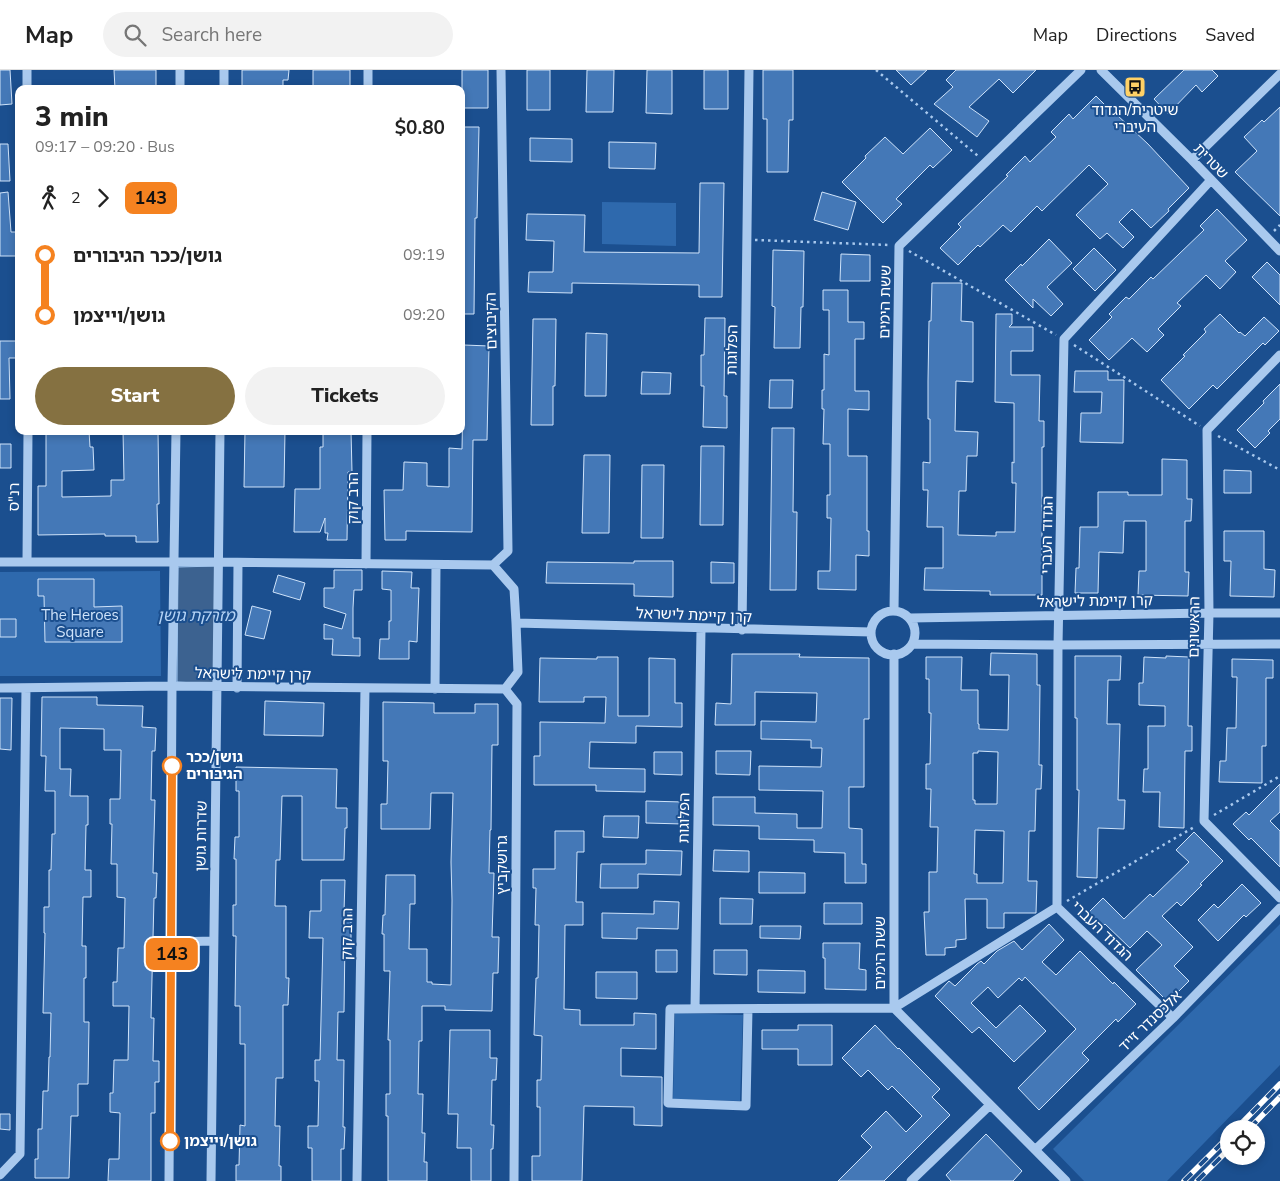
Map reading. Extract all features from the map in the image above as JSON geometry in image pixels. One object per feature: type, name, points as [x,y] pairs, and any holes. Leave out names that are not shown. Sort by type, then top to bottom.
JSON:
[{"type":"street","points":[[27,70],[27,85]]},
{"type":"street","points":[[180,70],[180,85]]},
{"type":"street","points":[[224,70],[224,85]]},
{"type":"street","points":[[368,70],[368,85]]},
{"type":"street","name":"הקיבוצים","points":[[493,565],[508,551],[501,70]]},
{"type":"street","name":"הפלוגות","points":[[742,630],[749,70]]},
{"type":"street","name":"ששת הימים","points":[[894,611],[899,246],[1081,70]]},
{"type":"street","name":"שטרית","points":[[1101,70],[1280,250]]},
{"type":"street","points":[[1192,160],[1280,74]]},
{"type":"street","points":[[1064,339],[1211,180]]},
{"type":"street","name":"הגדוד העברי","points":[[1064,339],[1058,645],[1057,907],[1173,1018]]},
{"type":"street","points":[[1207,430],[1280,355]]},
{"type":"street","name":"הראשונים","points":[[1204,821],[1209,613],[1207,430]]},
{"type":"street","name":"רנ\"ס","points":[[27,562],[28,435]]},
{"type":"street","name":"שדרות גושן","points":[[170,1181],[172,686],[176,435]]},
{"type":"street","name":"שדרות גושן","points":[[211,1181],[220,435]]},
{"type":"street","name":"הרב קוק","points":[[366,564],[367,435]]},
{"type":"street","points":[[0,562],[493,565],[514,589],[518,672],[505,689]]},
{"type":"street","points":[[237,688],[238,563]]},
{"type":"street","points":[[435,689],[436,565]]},
{"type":"street","points":[[894,611],[905,614],[910,618],[915,630],[915,638],[907,649],[901,653],[887,654],[876,646],[871,632],[876,619],[887,612],[894,611]]},
{"type":"street","name":"קרן קיימת לישראל","points":[[910,618],[1280,613]]},
{"type":"street","name":"קרן קיימת לישראל","points":[[516,624],[871,632]]},
{"type":"street","name":"הפלוגות","points":[[695,1009],[701,629]]},
{"type":"street","points":[[912,644],[1280,644]]},
{"type":"street","name":"ששת הימים","points":[[894,654],[894,1008],[1066,1181]]},
{"type":"street","name":"קרן קיימת לישראל","points":[[0,688],[172,686],[217,688],[505,689]]},
{"type":"street","points":[[0,1175],[20,1154],[26,688]]},
{"type":"street","name":"הרב קוק","points":[[357,1181],[365,688]]},
{"type":"street","name":"גרושקביץ","points":[[505,689],[517,704],[514,1181]]},
{"type":"street","points":[[1204,821],[1280,898]]},
{"type":"street","points":[[748,1009],[746,1106],[668,1103],[670,1009],[894,1008],[1057,907]]},
{"type":"street","name":"אלכסנדר זייד","points":[[1035,1150],[1173,1018],[1280,908]]},
{"type":"street","points":[[172,942],[214,941]]},
{"type":"street","points":[[911,1181],[990,1105]]},
{"type":"path","points":[[876,70],[985,162]]},
{"type":"path","points":[[747,240],[899,246],[1064,339],[1207,430],[1280,470]]},
{"type":"path","points":[[1057,907],[1280,776]]},
{"type":"green space","points":[[602,202],[676,203],[676,246],[602,244]]},
{"type":"green space","name":"The Heroes Square","points":[[160,571],[161,676],[0,676],[0,572]]},
{"type":"green space","points":[[1280,924],[1280,1065],[1226,1120],[1220,1120],[1220,1127],[1167,1181],[1084,1181],[1053,1149]]},
{"type":"green space","points":[[675,1013],[743,1015],[740,1101],[673,1099]]},
{"type":"water","name":"מזרקת גושן","points":[[216,566],[214,684],[177,682],[178,567]]},
{"type":"building","points":[[0,70],[10,70],[12,104],[0,105]]},
{"type":"building","points":[[114,70],[156,70],[156,85],[115,85]]},
{"type":"building","points":[[242,70],[289,70],[288,80],[283,80],[283,85],[242,85]]},
{"type":"building","points":[[313,70],[350,70],[350,85],[313,85]]},
{"type":"building","points":[[462,70],[488,70],[488,108],[465,108],[465,85],[462,85]]},
{"type":"building","points":[[527,70],[550,70],[550,110],[527,110]]},
{"type":"building","points":[[587,70],[614,70],[613,112],[586,112]]},
{"type":"building","points":[[647,70],[672,70],[672,114],[646,113]]},
{"type":"building","points":[[704,70],[728,70],[728,109],[704,109]]},
{"type":"building","points":[[763,70],[793,70],[793,120],[789,120],[788,172],[767,172],[767,119],[763,119]]},
{"type":"building","points":[[896,70],[927,70],[911,85]]},
{"type":"building","points":[[956,70],[1036,70],[1013,93],[999,79],[969,107],[989,121],[977,137],[934,104],[953,87],[946,80]]},
{"type":"building","points":[[1184,70],[1212,70],[1218,76],[1202,92],[1196,85],[1168,114],[1154,99]]},
{"type":"building","points":[[1096,96],[1148,144],[1189,188],[1151,228],[1132,209],[1119,222],[1134,237],[1123,248],[1107,233],[1100,239],[1076,215],[1108,184],[1089,165],[1042,211],[1037,206],[1011,232],[1003,225],[980,247],[978,245],[958,265],[940,248],[961,227],[958,224],[1008,176],[1006,175],[1025,156],[1030,162],[1056,137],[1051,132],[1069,114],[1073,119]]},
{"type":"building","points":[[1280,107],[1280,216],[1235,172],[1257,151],[1244,137],[1262,120],[1264,122]]},
{"type":"building","points":[[465,127],[479,127],[477,218],[475,218],[474,314],[465,314]]},
{"type":"building","points":[[930,128],[952,150],[933,168],[930,165],[896,199],[902,204],[883,223],[842,182],[885,137],[903,154]]},
{"type":"building","points":[[530,138],[572,139],[572,162],[530,161]]},
{"type":"building","points":[[609,142],[656,143],[655,169],[609,168]]},
{"type":"building","points":[[0,144],[8,144],[10,181],[0,181]]},
{"type":"building","points":[[700,183],[724,183],[722,297],[699,297],[699,285],[572,283],[572,293],[528,292],[529,272],[553,272],[554,241],[526,240],[527,214],[585,215],[584,252],[699,253]]},
{"type":"building","points":[[8,192],[11,232],[15,232],[15,256],[0,256],[0,193]]},
{"type":"building","points":[[822,192],[856,202],[848,230],[814,220]]},
{"type":"building","points":[[1217,209],[1247,240],[1225,261],[1236,272],[1220,289],[1206,275],[1177,303],[1181,306],[1158,329],[1164,335],[1147,352],[1132,338],[1109,360],[1089,340],[1112,317],[1109,314],[1126,297],[1129,299],[1151,277],[1153,279],[1204,230],[1200,226]]},
{"type":"building","points":[[1049,239],[1072,263],[1047,287],[1063,304],[1051,316],[1033,299],[1033,308],[1005,280]]},
{"type":"building","points":[[1094,248],[1116,270],[1095,291],[1073,269]]},
{"type":"building","points":[[773,250],[804,251],[800,348],[774,348],[775,307],[772,306]]},
{"type":"building","points":[[841,254],[870,255],[870,281],[840,281]]},
{"type":"building","points":[[1267,262],[1280,275],[1280,305],[1252,277]]},
{"type":"building","points":[[932,283],[962,283],[961,321],[973,322],[973,382],[956,381],[955,431],[978,432],[977,456],[967,456],[966,491],[959,491],[958,535],[996,536],[996,532],[1015,532],[1016,483],[1012,483],[1014,403],[995,402],[996,314],[1012,314],[1012,324],[1009,327],[1033,327],[1033,351],[1011,351],[1011,375],[1040,375],[1039,421],[1044,421],[1044,447],[1042,447],[1042,595],[990,595],[990,591],[924,590],[925,568],[943,568],[943,527],[927,527],[928,490],[923,490],[923,462],[930,463],[928,381]]},
{"type":"building","points":[[823,290],[848,290],[848,322],[864,322],[864,339],[855,339],[855,391],[869,391],[869,410],[848,409],[848,456],[867,456],[869,556],[856,555],[856,590],[818,589],[818,571],[830,571],[831,518],[827,518],[827,495],[830,495],[830,444],[823,444],[824,409],[822,409],[822,390],[824,390],[824,354],[829,355],[829,310],[823,310]]},
{"type":"building","points":[[1220,314],[1239,333],[1245,336],[1264,317],[1279,331],[1265,345],[1263,343],[1217,389],[1213,385],[1189,409],[1161,380],[1206,332],[1204,329]]},
{"type":"building","points":[[705,318],[725,318],[724,396],[727,396],[727,428],[703,427],[704,386],[701,386],[701,355],[704,355]]},
{"type":"building","points":[[533,319],[556,319],[553,425],[531,425]]},
{"type":"building","points":[[586,333],[607,334],[606,396],[585,396]]},
{"type":"building","points":[[0,341],[15,341],[15,358],[9,358],[10,399],[0,399]]},
{"type":"building","points":[[465,345],[489,346],[487,440],[473,440],[472,532],[406,531],[406,540],[385,540],[384,490],[403,490],[404,462],[427,463],[427,486],[449,487],[449,448],[462,449],[462,435],[465,435]]},
{"type":"building","points":[[1075,371],[1108,371],[1108,380],[1124,380],[1123,443],[1080,442],[1081,413],[1101,413],[1102,392],[1074,392]]},
{"type":"building","points":[[642,372],[671,373],[670,394],[641,394]]},
{"type":"building","points":[[770,380],[793,380],[792,408],[769,408]]},
{"type":"building","points":[[1280,384],[1280,419],[1268,431],[1270,433],[1255,448],[1237,430]]},
{"type":"building","points":[[772,428],[794,428],[793,512],[797,512],[796,590],[770,590]]},
{"type":"building","points":[[46,435],[89,435],[90,447],[93,447],[94,470],[62,471],[62,497],[111,496],[111,480],[124,480],[123,435],[158,435],[158,542],[136,542],[136,536],[105,536],[105,534],[38,535],[38,486],[46,486]]},
{"type":"building","points":[[245,435],[285,435],[284,487],[244,487]]},
{"type":"building","points":[[323,435],[351,435],[352,472],[348,472],[347,540],[327,540],[328,533],[325,533],[325,518],[320,532],[294,532],[295,489],[320,489],[320,447],[323,447]]},
{"type":"building","points":[[0,444],[11,444],[11,468],[0,468]]},
{"type":"building","points":[[701,446],[724,446],[723,525],[700,525]]},
{"type":"building","points":[[584,455],[610,455],[609,533],[582,533]]},
{"type":"building","points":[[1162,459],[1187,460],[1187,499],[1192,499],[1191,521],[1185,521],[1185,572],[1189,572],[1188,596],[1138,595],[1139,571],[1146,571],[1146,521],[1124,521],[1123,553],[1099,552],[1098,593],[1075,593],[1076,568],[1079,568],[1080,527],[1098,527],[1098,492],[1128,492],[1128,495],[1162,495]]},
{"type":"building","points":[[642,465],[664,465],[663,538],[641,538]]},
{"type":"building","points":[[1224,470],[1251,471],[1251,493],[1224,493]]},
{"type":"building","points":[[1224,531],[1264,531],[1264,569],[1275,570],[1274,597],[1230,596],[1231,561],[1224,561]]},
{"type":"building","points":[[634,561],[673,561],[673,597],[634,596],[634,584],[546,583],[547,562],[634,563]]},
{"type":"building","points":[[711,562],[734,563],[734,583],[711,583]]},
{"type":"building","points":[[334,570],[362,570],[362,590],[354,590],[353,608],[353,638],[360,638],[360,656],[332,655],[333,639],[324,639],[324,624],[342,629],[346,614],[324,607],[324,588],[334,588]]},
{"type":"building","points":[[382,571],[412,572],[411,588],[419,588],[417,642],[409,641],[409,659],[379,659],[380,639],[389,639],[389,621],[391,621],[391,590],[382,589]]},
{"type":"building","points":[[278,575],[305,583],[300,600],[273,592]]},
{"type":"building","points":[[38,579],[94,579],[94,607],[122,606],[122,642],[45,642],[44,596],[38,596]]},
{"type":"building","points":[[252,606],[271,611],[264,639],[245,635]]},
{"type":"building","points":[[0,619],[16,619],[16,637],[0,637]]},
{"type":"building","points":[[991,653],[1037,654],[1037,685],[1040,685],[1039,765],[1042,765],[1041,789],[1036,789],[1035,831],[1029,831],[1028,881],[1037,881],[1036,913],[1004,913],[1004,928],[987,928],[987,899],[965,899],[966,939],[956,940],[956,947],[945,948],[945,955],[926,955],[924,912],[929,912],[929,872],[937,872],[938,827],[930,827],[931,789],[926,789],[926,764],[930,764],[931,713],[929,713],[929,679],[926,679],[926,657],[962,657],[961,690],[978,690],[979,729],[1008,730],[1009,675],[990,675]],"holes":[[[978,751],[998,752],[997,804],[975,804],[975,800],[973,800],[973,753],[978,753]],[[975,830],[1004,831],[1003,883],[977,883],[977,874],[974,874]]]},
{"type":"building","points":[[732,654],[800,654],[799,657],[869,658],[869,719],[864,719],[864,787],[849,787],[849,828],[862,829],[862,864],[866,864],[866,883],[845,883],[845,853],[814,852],[814,840],[759,839],[759,826],[713,825],[713,797],[755,797],[755,813],[797,814],[797,828],[822,828],[823,791],[759,790],[759,766],[821,767],[822,748],[811,748],[811,740],[761,739],[761,721],[816,722],[817,693],[755,692],[755,725],[715,725],[716,703],[731,704]]},
{"type":"building","points":[[1075,656],[1121,656],[1120,680],[1108,680],[1107,724],[1120,724],[1118,800],[1125,800],[1124,829],[1098,828],[1097,878],[1077,877],[1079,790],[1077,790]]},
{"type":"building","points":[[1166,656],[1189,657],[1188,726],[1192,726],[1192,751],[1185,751],[1184,828],[1159,827],[1160,792],[1143,792],[1144,769],[1148,769],[1148,726],[1165,726],[1165,706],[1139,705],[1139,683],[1143,683],[1144,657],[1166,658]]},
{"type":"building","points":[[597,657],[618,657],[618,716],[649,716],[649,658],[675,659],[675,703],[682,703],[682,727],[636,726],[636,743],[590,742],[589,768],[645,769],[645,792],[596,791],[596,785],[534,785],[534,756],[540,756],[540,722],[605,723],[606,697],[584,697],[584,702],[539,702],[540,658],[597,659]]},
{"type":"building","points":[[1232,659],[1273,660],[1273,678],[1266,678],[1266,746],[1262,746],[1262,783],[1219,782],[1220,761],[1226,761],[1227,728],[1236,728],[1237,677],[1232,677]]},
{"type":"building","points":[[42,697],[97,697],[97,705],[143,706],[142,727],[156,728],[155,751],[152,751],[151,800],[155,800],[153,873],[157,873],[156,898],[154,898],[151,1018],[154,1018],[153,1061],[159,1061],[159,1082],[155,1082],[155,1113],[151,1113],[151,1181],[108,1181],[109,1159],[119,1159],[120,1113],[110,1112],[110,1093],[113,1093],[114,1060],[128,1060],[129,1006],[113,1006],[113,982],[117,982],[118,948],[124,948],[125,898],[117,897],[117,864],[111,864],[112,824],[110,824],[110,799],[120,799],[121,750],[104,750],[104,729],[60,728],[60,769],[71,769],[70,796],[88,796],[85,870],[91,870],[91,897],[83,897],[82,946],[86,946],[84,1022],[89,1022],[88,1084],[78,1084],[78,1116],[71,1116],[69,1178],[35,1178],[35,1159],[38,1159],[38,1129],[42,1129],[43,1091],[48,1091],[50,1057],[51,1013],[43,1013],[44,907],[49,907],[49,870],[51,870],[52,834],[55,834],[55,791],[45,791],[46,756],[41,756]]},
{"type":"building","points":[[0,698],[12,698],[11,750],[0,749]]},
{"type":"building","points":[[265,701],[324,703],[323,736],[264,735]]},
{"type":"building","points":[[383,702],[434,703],[434,713],[475,713],[475,704],[498,704],[498,745],[492,745],[489,873],[494,873],[492,937],[499,937],[498,973],[493,973],[492,1011],[445,1010],[445,1006],[422,1006],[422,1041],[419,1041],[418,1094],[423,1094],[422,1133],[425,1133],[424,1162],[427,1162],[427,1181],[388,1181],[386,1094],[390,1094],[390,1040],[388,1040],[390,971],[384,971],[383,915],[385,915],[386,875],[415,875],[415,904],[410,904],[409,949],[427,949],[427,982],[451,985],[453,793],[431,793],[430,829],[381,829],[381,804],[387,804],[388,761],[383,761]]},
{"type":"building","points":[[716,751],[751,751],[750,775],[716,774]]},
{"type":"building","points":[[654,752],[682,752],[682,775],[654,774]]},
{"type":"building","points":[[236,767],[337,769],[336,808],[347,808],[344,860],[302,860],[302,796],[282,796],[280,860],[276,860],[275,906],[286,906],[286,978],[289,978],[288,1005],[283,1005],[283,1078],[276,1078],[275,1126],[280,1126],[279,1166],[281,1166],[281,1181],[236,1181],[236,1165],[239,1165],[240,1125],[245,1126],[245,1044],[240,1044],[240,1006],[235,1006],[236,936],[233,936],[233,905],[236,905],[236,859],[234,859],[235,837],[239,837],[239,791],[236,791]]},
{"type":"building","points":[[1280,784],[1280,812],[1270,821],[1280,831],[1280,867],[1251,838],[1249,840],[1233,824],[1246,812],[1249,815]]},
{"type":"building","points":[[646,801],[683,802],[683,824],[646,823]]},
{"type":"building","points":[[604,816],[639,816],[638,838],[603,837]]},
{"type":"building","points":[[555,831],[584,831],[584,852],[577,852],[576,902],[583,902],[583,925],[565,925],[564,1009],[580,1010],[580,1025],[634,1025],[634,1013],[656,1014],[656,1049],[621,1048],[621,1076],[662,1077],[662,1126],[634,1125],[634,1107],[584,1106],[582,1181],[532,1181],[532,1156],[540,1156],[540,1107],[537,1107],[537,1080],[541,1080],[542,1036],[534,1035],[539,925],[535,925],[536,888],[533,888],[533,869],[555,869]]},
{"type":"building","points":[[1194,832],[1223,861],[1181,906],[1177,902],[1162,916],[1193,947],[1174,966],[1189,981],[1168,1002],[1136,970],[1162,945],[1147,931],[1130,948],[1105,924],[1101,928],[1087,914],[1103,898],[1124,919],[1150,894],[1153,897],[1189,862],[1176,850]]},
{"type":"building","points":[[646,850],[682,851],[681,875],[638,874],[638,888],[600,888],[601,864],[646,864]]},
{"type":"building","points":[[714,850],[749,851],[749,872],[713,871]]},
{"type":"building","points":[[759,872],[805,873],[805,893],[759,893]]},
{"type":"building","points":[[321,880],[345,880],[344,911],[351,912],[351,938],[345,938],[344,1012],[338,1012],[337,1060],[344,1060],[343,1127],[345,1127],[344,1149],[341,1149],[341,1181],[312,1181],[312,1148],[308,1148],[308,1126],[318,1126],[319,1081],[315,1081],[315,1060],[320,1060],[323,938],[309,938],[310,911],[321,911]]},
{"type":"building","points":[[1242,884],[1261,903],[1246,917],[1244,915],[1218,941],[1198,920],[1214,904],[1218,908]]},
{"type":"building","points":[[720,898],[753,899],[752,924],[720,924]]},
{"type":"building","points":[[654,901],[679,902],[678,929],[637,928],[637,939],[602,938],[602,913],[654,914]]},
{"type":"building","points":[[824,903],[862,903],[862,924],[824,924]]},
{"type":"building","points":[[1049,924],[1064,940],[1042,962],[1056,975],[1080,951],[1136,1004],[1118,1022],[1116,1019],[1082,1053],[1089,1060],[1039,1110],[1018,1088],[1076,1029],[1025,977],[1022,981],[1019,978],[998,998],[988,987],[971,1003],[996,1028],[1020,1005],[1046,1031],[1014,1062],[979,1027],[972,1033],[935,996],[949,981],[955,986],[977,964],[981,961],[984,964],[997,951],[1014,941],[1022,950]]},
{"type":"building","points":[[760,926],[801,926],[800,939],[760,938]]},
{"type":"building","points":[[823,943],[860,943],[859,969],[866,970],[866,990],[825,989]]},
{"type":"building","points":[[656,950],[677,950],[677,972],[656,972]]},
{"type":"building","points":[[714,950],[747,950],[747,975],[714,974]]},
{"type":"building","points":[[758,970],[805,971],[805,993],[758,992]]},
{"type":"building","points":[[596,972],[637,972],[637,999],[596,998]]},
{"type":"building","points":[[798,1025],[832,1025],[832,1065],[798,1065],[798,1049],[762,1049],[762,1030],[798,1030]]},
{"type":"building","points":[[875,1025],[940,1089],[932,1097],[950,1115],[884,1181],[838,1181],[872,1147],[861,1136],[886,1111],[906,1132],[922,1116],[892,1086],[888,1090],[868,1070],[861,1077],[842,1058]]},
{"type":"building","points":[[450,1030],[490,1030],[490,1058],[497,1058],[496,1080],[492,1080],[491,1125],[494,1125],[493,1149],[491,1149],[491,1181],[471,1181],[471,1148],[457,1148],[458,1114],[448,1114]]},
{"type":"building","points":[[0,1114],[10,1114],[10,1130],[0,1129]]},
{"type":"building","points":[[986,1134],[1022,1171],[1013,1181],[951,1181],[946,1175]]},
{"type":"railway","points":[[1245,1120],[1280,1084]]},
{"type":"railway","points":[[1258,1120],[1280,1097]]},
{"type":"railway","points":[[1184,1181],[1220,1145]]},
{"type":"railway","points":[[1197,1181],[1220,1158]]},
{"type":"bus line","name":"143","points":[[170,1141],[172,766]]},
{"type":"place","name":"שיטרית/הגדוד העיברי","points":[[1135,87]]},
{"type":"place","name":"גושן/ככר הגיבורים","points":[[172,766]]},
{"type":"place","name":"גושן/וייצמן","points":[[170,1141]]}]
